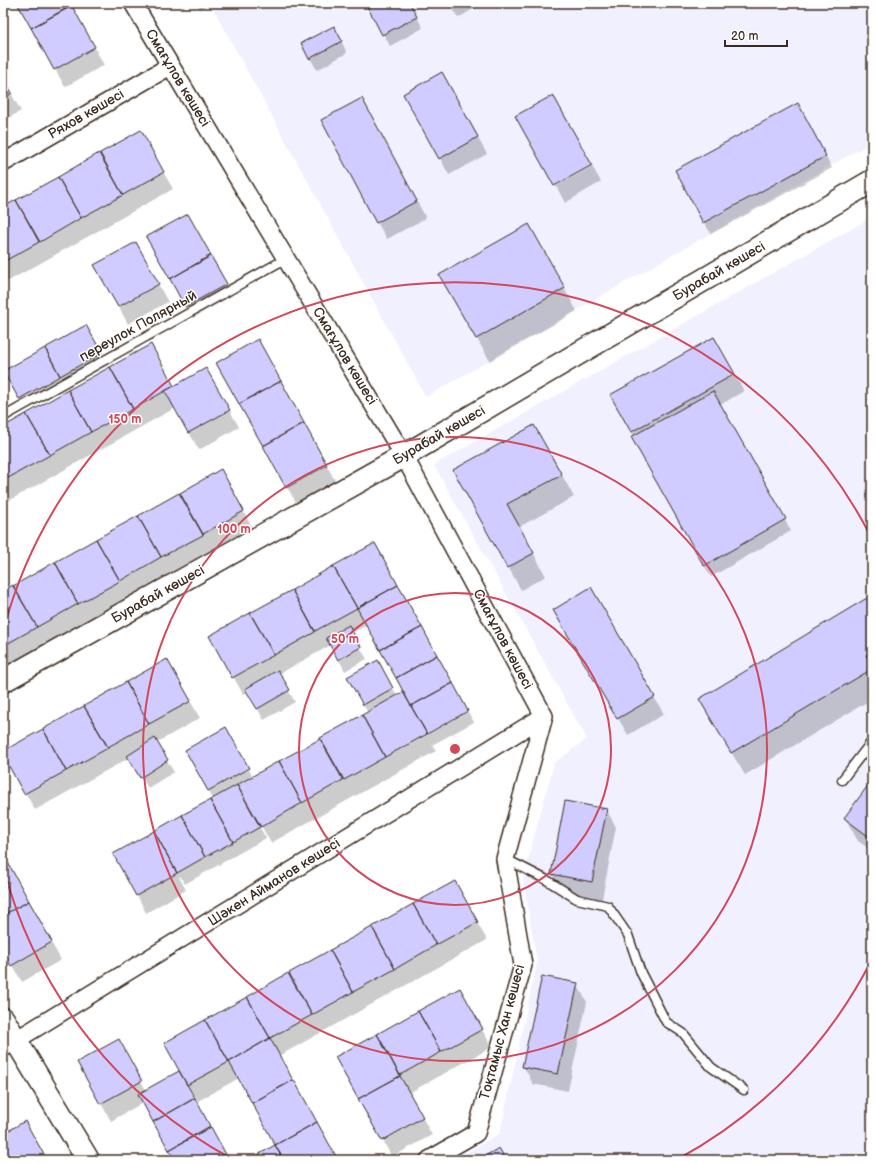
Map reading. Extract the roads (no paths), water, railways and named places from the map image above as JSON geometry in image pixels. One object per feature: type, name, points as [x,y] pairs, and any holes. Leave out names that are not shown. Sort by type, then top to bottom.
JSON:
[{"type":"street","name":"Смағұлов көшесі","points":[[133,3],[404,456],[544,716]]},
{"type":"street","name":"Ряхов көшесі","points":[[3,163],[170,66]]},
{"type":"street","name":"Бурабай көшесі","points":[[3,681],[404,456],[872,181]]},
{"type":"street","name":"Тоқтамыс Хан көшесі","points":[[429,1160],[476,1133],[523,965],[505,859],[544,716]]},
{"type":"street","name":"Шәкен Айманов көшесі","points":[[9,1044],[544,716]]},
{"type":"street","points":[[3,1019],[9,1044],[88,1160]]},
{"type":"lane","name":"переулок Полярный","points":[[3,417],[286,258]]},
{"type":"lane","points":[[842,780],[872,741]]},
{"type":"lane","points":[[505,859],[578,899],[608,906],[628,935],[641,973],[666,1022],[683,1033],[711,1066],[744,1090]]}]
